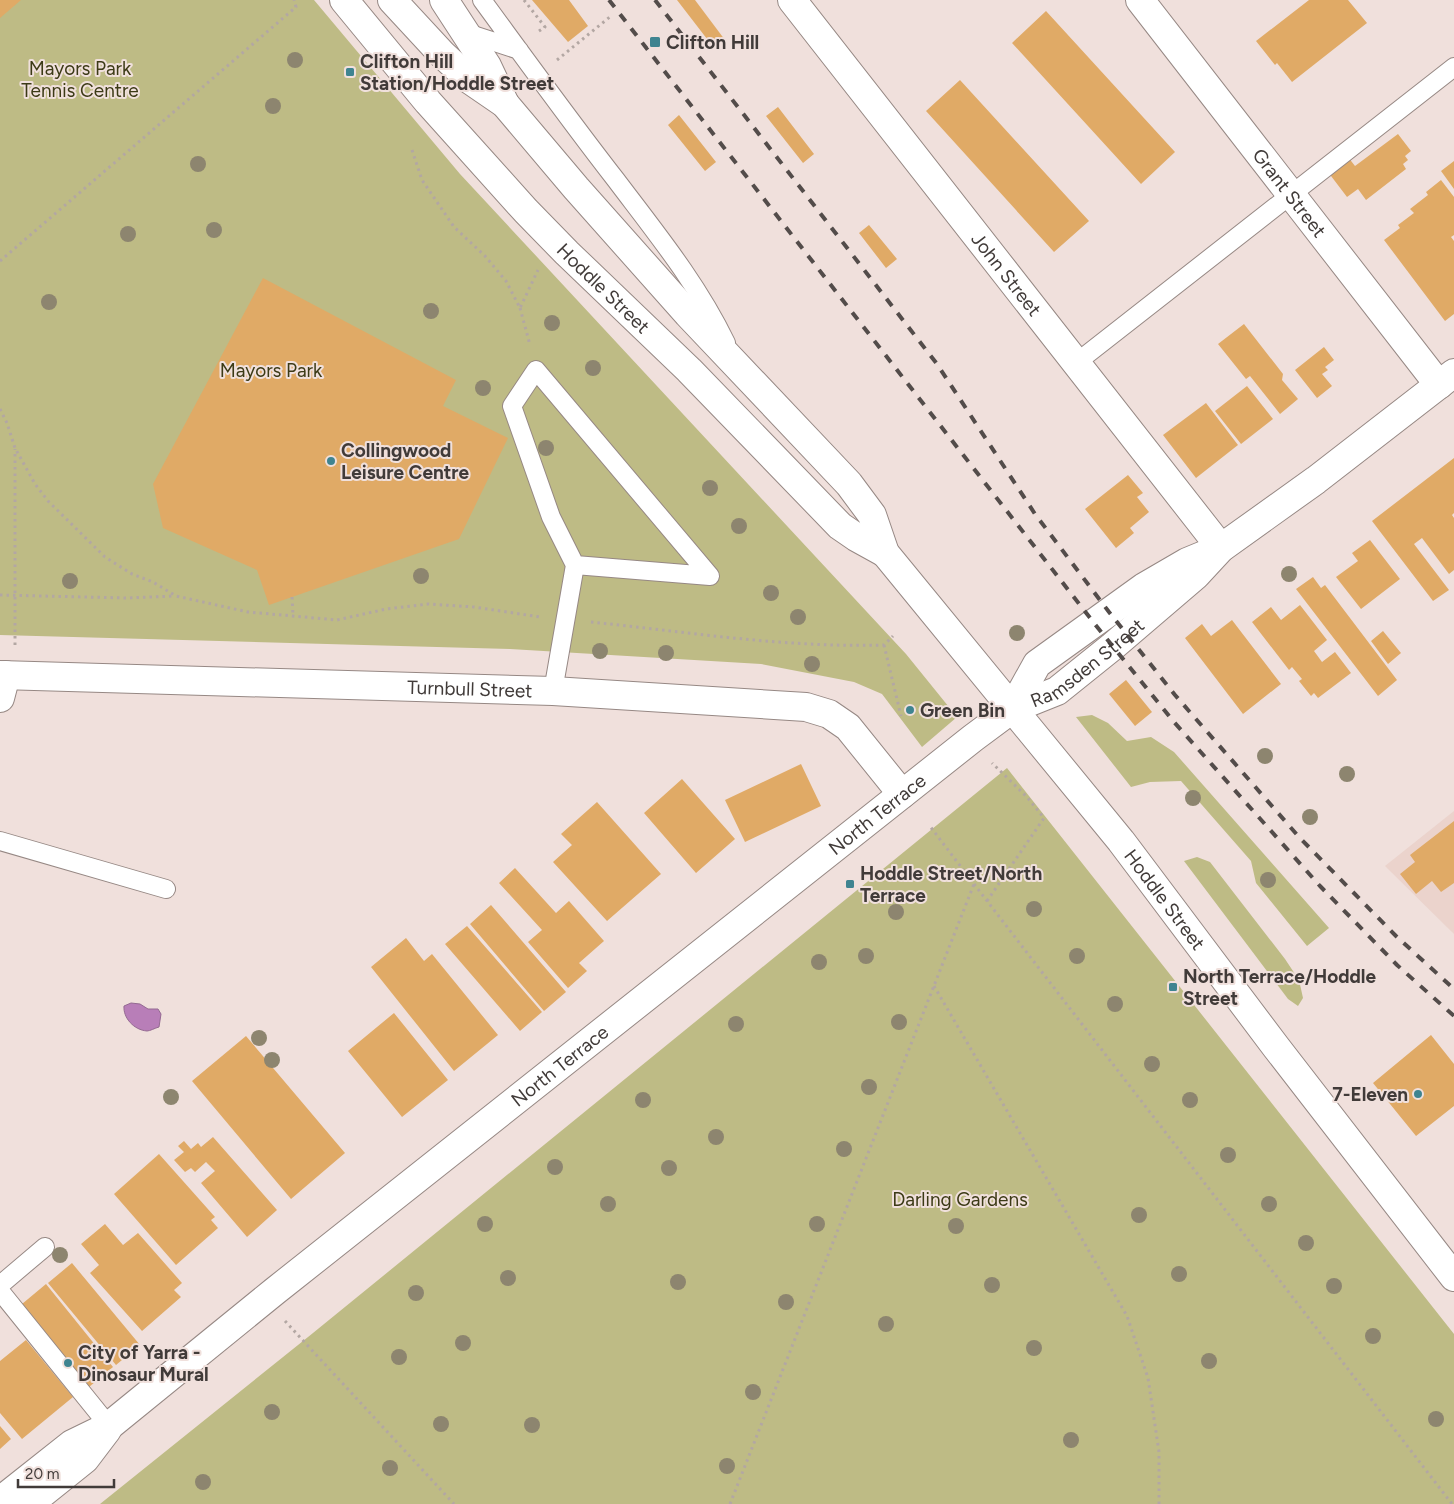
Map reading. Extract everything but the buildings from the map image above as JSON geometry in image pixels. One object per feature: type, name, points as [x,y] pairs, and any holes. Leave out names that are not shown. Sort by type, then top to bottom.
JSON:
[{"type":"street","name":"Hoddle Street","points":[[344,0],[486,168],[553,239],[689,370],[840,526],[885,553]]},
{"type":"street","name":"Hoddle Street","points":[[392,0],[442,54],[470,80],[505,104],[631,251],[862,499],[872,515],[885,553],[1121,841],[1276,1047],[1454,1277]]},
{"type":"street","points":[[444,0],[487,66],[505,104]]},
{"type":"street","name":"John Street","points":[[792,0],[1221,548]]},
{"type":"street","name":"Grant Street","points":[[1140,0],[1291,194],[1446,379]]},
{"type":"street","name":"Ramsden Street","points":[[1012,709],[1057,691],[1196,575],[1221,548],[1316,480],[1446,379]]},
{"type":"street","name":"Turnbull Street","points":[[6,681],[553,691],[806,707],[829,714],[848,727],[902,794]]},
{"type":"street","name":"North Terrace","points":[[0,1501],[72,1444],[109,1426],[264,1300],[902,794],[1012,709]]},
{"type":"street","name":"North Terrace","points":[[29,1504],[85,1459],[109,1426]]},
{"type":"lane","points":[[482,0],[690,280],[737,365]]},
{"type":"lane","points":[[467,33],[519,50]]},
{"type":"lane","points":[[1076,363],[1454,67]]},
{"type":"lane","points":[[553,691],[564,619],[575,565],[550,517],[512,406],[536,370],[710,576],[575,565]]},
{"type":"lane","points":[[0,841],[166,889]]},
{"type":"lane","points":[[0,1285],[45,1247]]},
{"type":"lane","points":[[0,1291],[109,1426]]},
{"type":"path","points":[[0,261],[296,7],[294,0]]},
{"type":"path","points":[[524,0],[545,27],[536,34]]},
{"type":"path","points":[[557,61],[611,16]]},
{"type":"path","points":[[412,150],[422,180],[454,228],[485,256],[506,281],[520,308],[536,370]]},
{"type":"path","points":[[520,308],[538,270]]},
{"type":"path","points":[[0,409],[7,423],[15,448],[35,484],[48,500],[99,551],[117,566],[153,582],[176,596]]},
{"type":"path","points":[[6,681],[15,649],[15,448]]},
{"type":"path","points":[[0,595],[127,598],[176,596],[248,612],[336,620],[386,609],[428,604],[474,607],[757,640],[884,644],[893,636]]},
{"type":"path","points":[[292,597],[292,615]]},
{"type":"path","points":[[884,644],[901,716]]},
{"type":"path","points":[[987,901],[1044,818],[1028,797],[992,763]]},
{"type":"path","points":[[928,825],[1452,1504]]},
{"type":"path","points":[[730,1504],[974,884]]},
{"type":"path","points":[[934,986],[1127,1316],[1148,1378],[1159,1452],[1159,1504]]},
{"type":"path","points":[[264,1300],[301,1337],[454,1504]]},
{"type":"shaded area","points":[[1454,811],[1454,934],[1385,866]]},
{"type":"shaded area","points":[[131,1003],[140,1004],[148,1009],[158,1009],[161,1014],[159,1027],[147,1031],[130,1023],[125,1015],[124,1006]]},
{"type":"green space","name":"Mayors Park","points":[[0,0],[314,0],[460,174],[906,654],[957,717],[922,747],[882,694],[854,682],[761,664],[510,649],[0,635]]},
{"type":"green space","points":[[1092,715],[1108,723],[1127,741],[1151,737],[1174,752],[1329,928],[1307,946],[1256,883],[1251,861],[1181,781],[1150,782],[1131,787],[1076,717]]},
{"type":"green space","name":"Darling Gardens","points":[[1007,768],[1454,1334],[1454,1504],[100,1504],[313,1333]]},
{"type":"green space","points":[[1197,857],[1210,862],[1285,959],[1299,980],[1303,998],[1298,1006],[1288,999],[1184,861]]},
{"type":"railway","points":[[609,0],[1094,623],[1174,722],[1320,886],[1397,965],[1454,1016]]},
{"type":"railway","points":[[655,0],[937,364],[1035,514],[1175,695],[1299,837],[1396,936],[1454,989]]},
{"type":"place","name":"Clifton Hill","points":[[655,42]]},
{"type":"place","name":"Clifton Hill Station/Hoddle Street","points":[[350,72]]},
{"type":"place","name":"Collingwood Leisure Centre","points":[[331,461]]},
{"type":"place","name":"Green Bin","points":[[910,710]]},
{"type":"place","name":"Hoddle Street/North Terrace","points":[[850,884]]},
{"type":"place","name":"North Terrace/Hoddle Street","points":[[1173,987]]},
{"type":"place","name":"7-Eleven","points":[[1418,1094]]},
{"type":"place","name":"City of Yarra - Dinosaur Mural","points":[[68,1363]]},
{"type":"park label","name":"Mayors Park Tennis Centre","points":[[80,79]]}]
